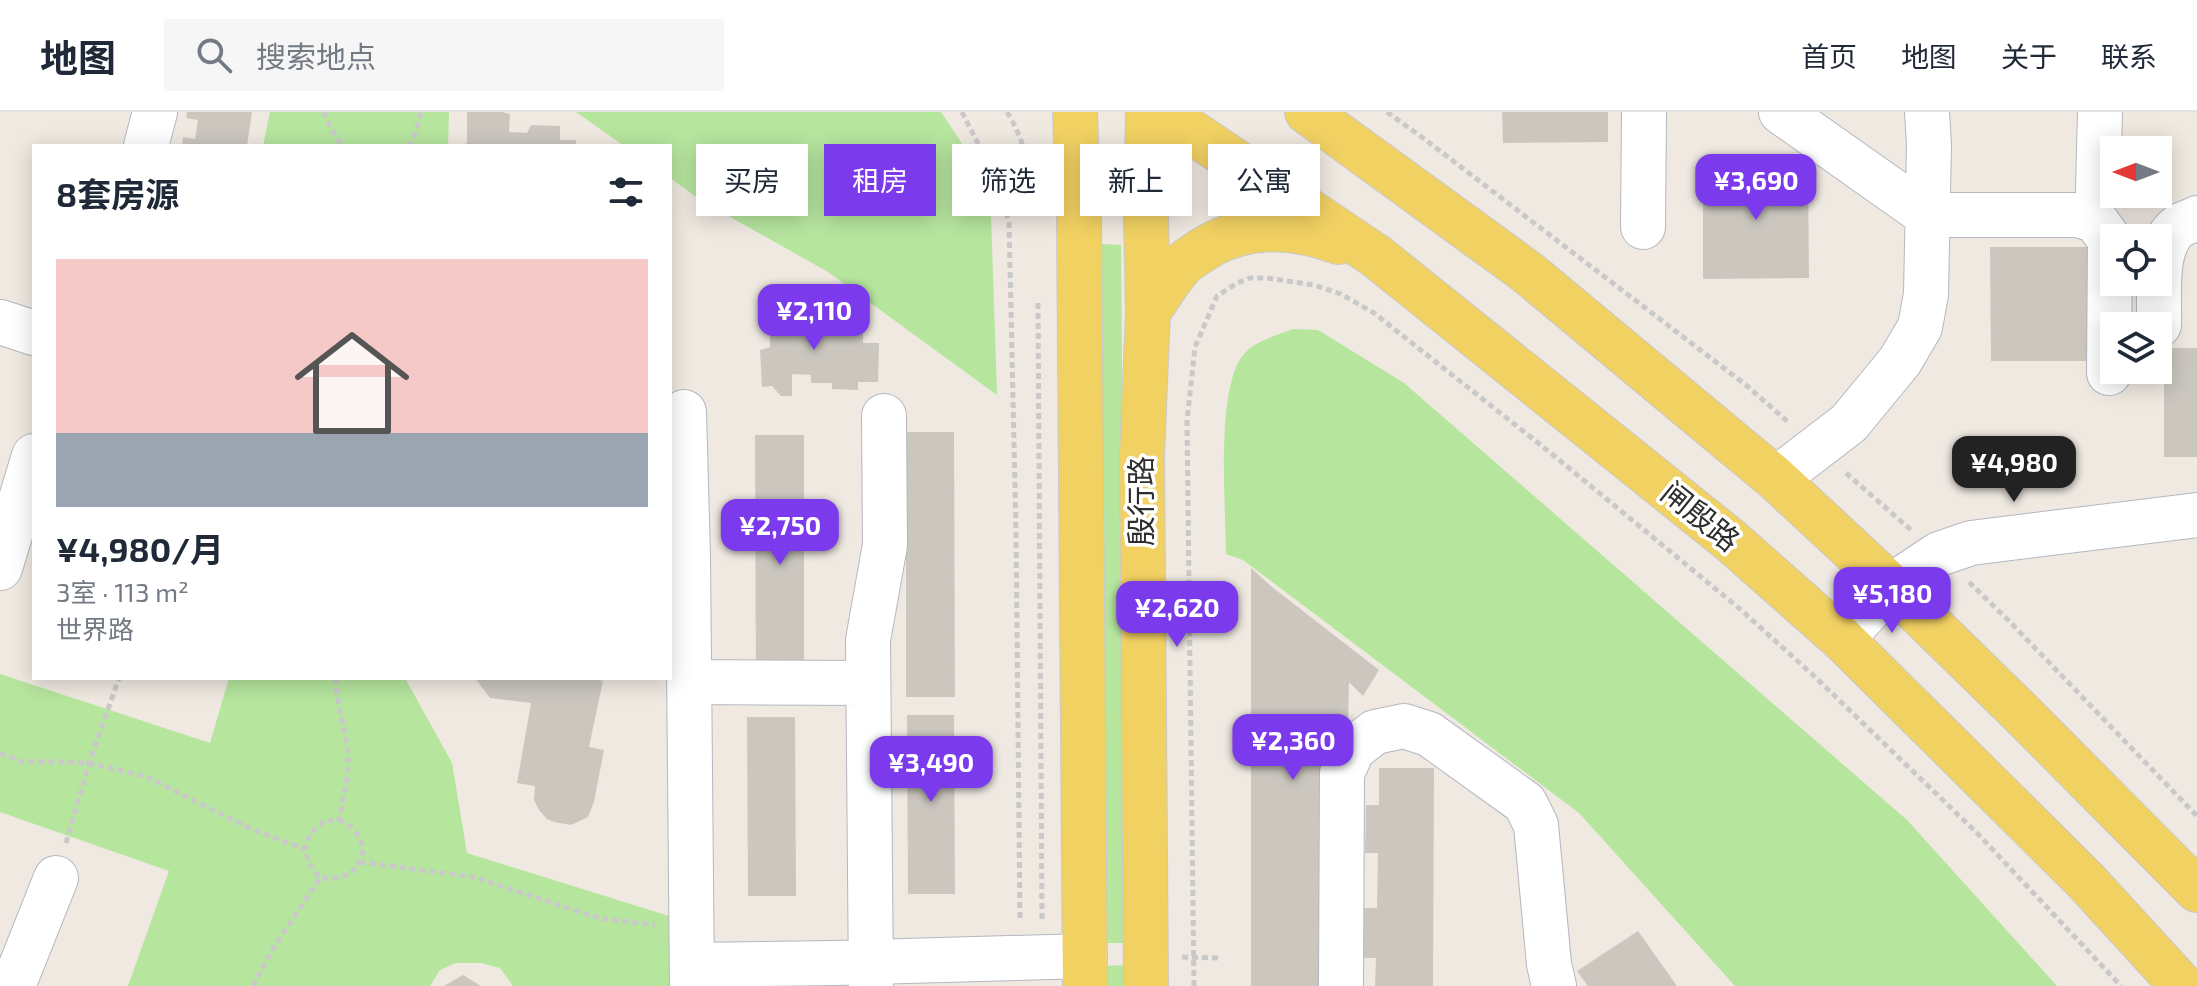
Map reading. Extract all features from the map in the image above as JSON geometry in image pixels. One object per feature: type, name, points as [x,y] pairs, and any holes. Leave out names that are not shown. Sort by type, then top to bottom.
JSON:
[{"type":"main road","name":"殷行路","points":[[1075,112],[1085,971]]},
{"type":"main road","name":"殷行路","points":[[1146,986],[1142,455],[1148,312],[1148,112]]},
{"type":"main road","name":"闸殷路","points":[[1162,112],[1376,256],[1730,540],[1842,639],[2086,881],[2182,986]]},
{"type":"main road","points":[[1307,112],[1527,272],[1776,479],[1891,586],[2197,890]]},
{"type":"main road","points":[[1148,312],[1182,264],[1216,241],[1249,230],[1286,229],[1316,234],[1376,256]]},
{"type":"street","points":[[147,144],[155,112]]},
{"type":"street","points":[[1643,227],[1644,112]]},
{"type":"street","points":[[1781,112],[1927,215],[2078,215],[2096,221],[2110,240],[2109,312]]},
{"type":"street","points":[[1776,479],[1849,423],[1900,361],[1920,327],[1926,294],[1927,112]]},
{"type":"street","points":[[2098,189],[2100,112]]},
{"type":"street","points":[[2159,312],[2160,264],[2164,244],[2179,226],[2197,218]]},
{"type":"street","points":[[0,322],[32,332]]},
{"type":"street","points":[[684,412],[678,497],[689,682],[692,960],[871,974],[1031,958],[1085,971]]},
{"type":"street","points":[[871,974],[868,640],[885,545],[884,416]]},
{"type":"street","points":[[0,568],[32,463]]},
{"type":"street","points":[[1842,639],[1891,586],[1939,554],[1971,543],[2189,508]]},
{"type":"street","points":[[689,682],[868,683]]},
{"type":"street","points":[[1341,986],[1342,773],[1353,749],[1375,732],[1404,726],[1429,734],[1525,803],[1532,814],[1536,825],[1549,964],[1554,986]]},
{"type":"street","points":[[13,986],[56,878]]},
{"type":"path","points":[[324,112],[341,144]]},
{"type":"path","points":[[409,144],[421,112]]},
{"type":"path","points":[[962,112],[995,177],[1009,223],[1031,958]]},
{"type":"path","points":[[1007,112],[1015,124],[1032,179],[1040,221]]},
{"type":"path","name":"闸殷路","points":[[1194,986],[1187,421],[1195,347],[1217,296],[1250,278],[1314,285],[1341,294],[1374,313],[1547,450],[1740,609],[1814,676],[1977,833],[2121,986]]},
{"type":"path","points":[[1031,958],[1038,294]]},
{"type":"path","points":[[56,878],[89,763],[118,680]]},
{"type":"path","points":[[336,680],[336,695],[348,752],[348,774],[339,820]]},
{"type":"path","points":[[0,753],[20,761],[89,763],[147,777],[253,830],[305,849]]},
{"type":"path","points":[[324,821],[349,823],[359,834],[362,845],[360,862],[348,875],[320,878],[309,864],[305,849],[310,834],[324,821]]},
{"type":"path","points":[[360,862],[473,877],[599,918],[692,960]]},
{"type":"path","points":[[253,986],[272,950],[320,878]]},
{"type":"green space","points":[[270,112],[449,112],[448,144],[263,144]]},
{"type":"green space","points":[[576,112],[941,112],[962,144],[952,144],[952,216],[991,216],[997,395],[828,272],[729,216],[808,216],[808,144],[696,144],[696,197],[672,179],[672,144],[621,144]]},
{"type":"green space","points":[[1102,244],[1121,245],[1127,943],[1104,943]]},
{"type":"green space","points":[[1293,329],[1318,330],[1404,383],[1907,820],[2057,986],[1735,986],[1579,813],[1243,560],[1226,554],[1224,450],[1229,393],[1235,370],[1244,354],[1254,345]]},
{"type":"green space","points":[[0,674],[210,743],[228,680],[406,680],[452,763],[467,853],[669,916],[671,986],[513,986],[500,968],[481,963],[456,963],[440,970],[430,986],[128,986],[169,871],[0,812]]},
{"type":"green space","points":[[1127,965],[1127,986],[1104,986],[1104,966]]},
{"type":"building","points":[[187,112],[252,112],[247,144],[182,144],[183,137],[195,139],[198,120],[186,118]]},
{"type":"building","points":[[467,112],[510,114],[509,132],[527,133],[531,125],[560,126],[560,140],[576,140],[576,144],[465,144]]},
{"type":"building","points":[[1502,112],[1608,112],[1608,142],[1503,143]]},
{"type":"building","points":[[1703,165],[1808,165],[1809,278],[1703,279]]},
{"type":"building","points":[[1990,247],[2096,247],[2096,361],[1991,361]]},
{"type":"building","points":[[770,299],[804,299],[804,316],[813,318],[812,336],[830,336],[834,329],[863,329],[863,343],[879,343],[878,382],[858,382],[858,390],[832,389],[832,383],[811,383],[811,375],[792,374],[792,396],[781,396],[772,386],[762,387],[760,350],[770,347]]},
{"type":"building","points":[[2172,348],[2197,348],[2197,457],[2164,457],[2164,384],[2172,384]]},
{"type":"building","points":[[906,432],[954,432],[955,697],[906,697]]},
{"type":"building","points":[[755,435],[804,435],[804,700],[756,700]]},
{"type":"building","points":[[1251,568],[1379,670],[1363,696],[1349,682],[1348,722],[1323,749],[1328,986],[1251,986]]},
{"type":"building","points":[[476,680],[603,681],[589,747],[604,750],[588,817],[571,825],[547,819],[539,810],[534,800],[535,786],[517,783],[531,703],[490,698]]},
{"type":"building","points":[[907,715],[954,715],[955,894],[908,894]]},
{"type":"building","points":[[747,717],[795,717],[796,896],[748,896]]},
{"type":"building","points":[[1379,768],[1434,768],[1433,986],[1375,986],[1376,958],[1363,958],[1363,908],[1377,908],[1378,853],[1365,853],[1366,805],[1379,805]]},
{"type":"building","points":[[1638,931],[1677,986],[1588,986],[1577,971]]},
{"type":"building","points":[[463,975],[481,986],[444,986]]}]
